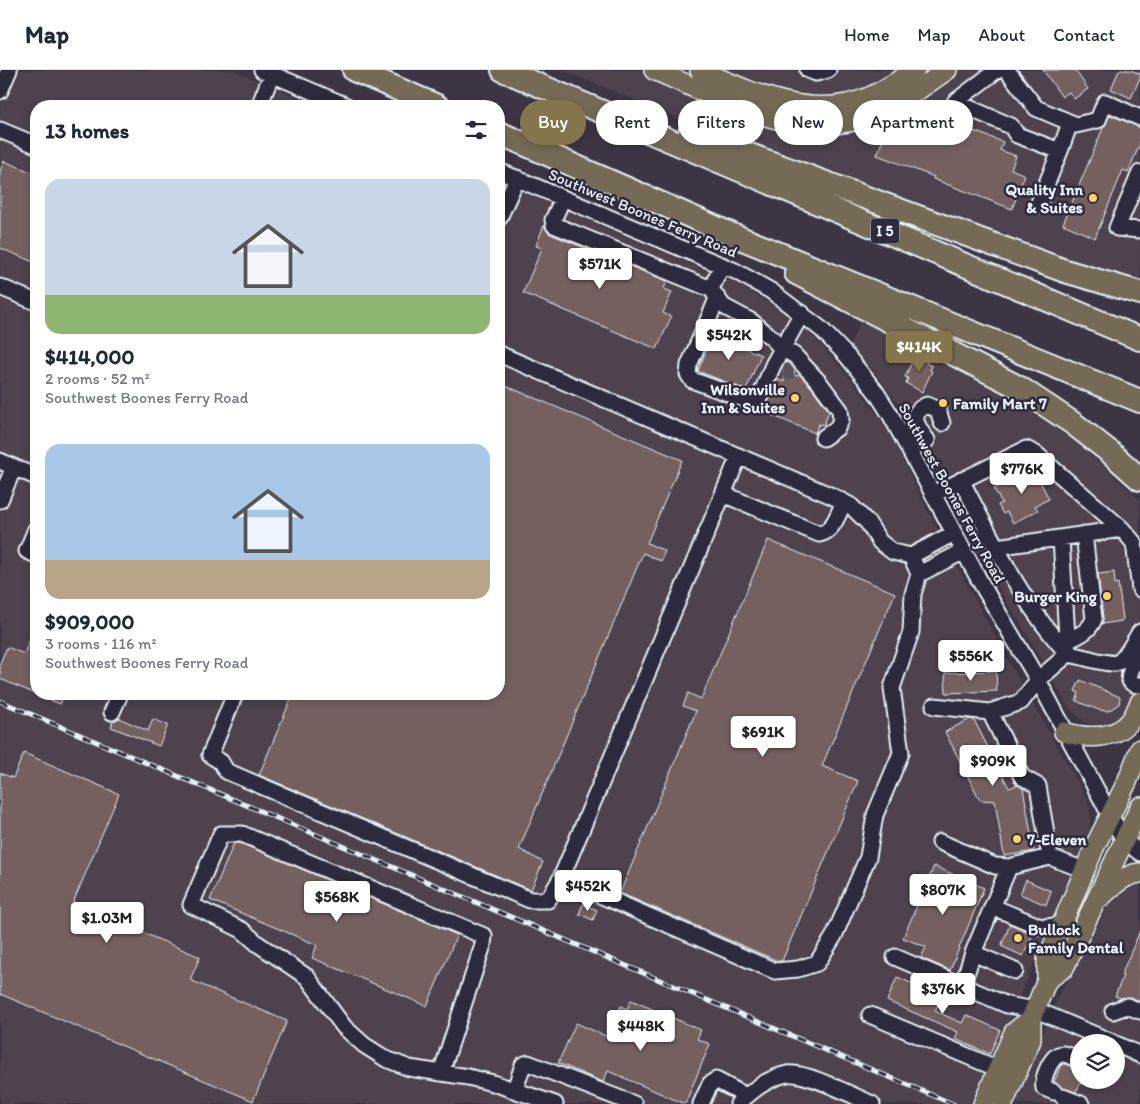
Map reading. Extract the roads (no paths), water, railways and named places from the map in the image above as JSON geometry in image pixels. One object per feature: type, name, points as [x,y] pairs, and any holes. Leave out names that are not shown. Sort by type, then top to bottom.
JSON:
[{"type":"highway","points":[[354,70],[423,100]]},
{"type":"highway","name":"I 5","points":[[503,70],[596,109]]},
{"type":"highway","name":"I 5","points":[[668,125],[1065,271],[1140,293]]},
{"type":"highway","points":[[505,136],[733,235],[1140,401]]},
{"type":"highway","name":"I 5","points":[[668,139],[1140,339]]},
{"type":"highway","points":[[733,235],[808,281],[1020,388],[1074,424],[1140,479]]},
{"type":"main road","points":[[654,70],[720,82],[784,103],[809,107],[847,104],[866,98],[882,91],[915,70]]},
{"type":"main road","points":[[700,70],[779,120],[814,125],[856,121],[894,106],[947,70]]},
{"type":"main road","points":[[1064,732],[1084,736],[1106,736],[1117,732],[1132,719],[1140,702]]},
{"type":"main road","points":[[1049,979],[1046,960],[1084,870],[1127,782],[1140,749]]},
{"type":"main road","points":[[1004,1104],[1031,1040],[1034,1014],[1100,852],[1110,815]]},
{"type":"main road","points":[[1049,979],[1064,968],[1134,825]]},
{"type":"main road","points":[[1094,905],[1121,879],[1133,874],[1140,874]]},
{"type":"main road","points":[[983,1104],[1014,1032],[1034,1014]]},
{"type":"street","points":[[0,91],[9,70]]},
{"type":"street","points":[[808,70],[816,73],[828,70]]},
{"type":"street","points":[[997,70],[955,102],[1011,126],[1017,135],[1060,152]]},
{"type":"street","points":[[1007,70],[1036,108],[1070,123],[1076,125],[1098,120],[1105,102],[1140,118]]},
{"type":"street","points":[[260,100],[267,72],[334,100]]},
{"type":"street","points":[[1038,205],[1070,123]]},
{"type":"street","points":[[0,130],[30,142]]},
{"type":"street","name":"Southwest Boones Ferry Road","points":[[505,173],[722,265],[771,291],[802,313],[837,344],[876,392],[890,414],[964,552],[1038,680],[1064,732],[1110,815],[1134,825],[1140,852]]},
{"type":"street","points":[[1140,173],[1118,228],[1140,230]]},
{"type":"street","points":[[505,205],[517,178]]},
{"type":"street","points":[[563,198],[553,220],[554,225],[714,294],[723,306],[751,321],[782,349],[794,355],[788,367],[759,398],[752,402],[692,380],[688,374],[689,365],[714,294],[722,265]]},
{"type":"street","points":[[0,287],[30,300]]},
{"type":"street","points":[[802,313],[782,349],[788,367],[840,410],[841,420],[837,428],[822,438]]},
{"type":"street","points":[[505,357],[844,502],[851,506],[868,523],[880,542],[894,552],[910,556],[954,533]]},
{"type":"street","points":[[927,440],[916,421],[916,414],[920,408],[927,405],[938,410],[942,423]]},
{"type":"street","points":[[934,494],[1026,449],[1036,454],[1122,529],[1134,543],[1140,589]]},
{"type":"street","points":[[233,700],[210,755],[221,762],[226,771],[530,900],[548,900],[561,878],[739,456]]},
{"type":"street","points":[[0,500],[7,464],[30,474]]},
{"type":"street","points":[[961,480],[1008,570],[1049,634],[1077,655],[1113,664],[1120,662],[1140,632]]},
{"type":"street","points":[[723,494],[819,534],[826,533],[831,527],[844,502]]},
{"type":"street","points":[[996,547],[1122,529]]},
{"type":"street","points":[[934,706],[990,712],[1021,702],[1038,680],[1091,626],[1094,620],[1084,534]]},
{"type":"street","points":[[1061,538],[1068,648]]},
{"type":"street","points":[[919,574],[964,552]]},
{"type":"street","points":[[561,878],[775,971],[798,970],[817,963],[834,936],[868,857],[876,815],[901,753],[892,688],[910,632],[914,594],[919,574],[910,556]]},
{"type":"street","points":[[1140,653],[1129,676],[1133,684],[1140,685]]},
{"type":"street","points":[[112,712],[117,700]]},
{"type":"street","points":[[990,712],[1022,777],[1038,786],[1050,857]]},
{"type":"street","points":[[441,1073],[483,945],[484,936],[242,834],[221,834],[191,905],[242,930],[258,944],[307,977],[344,1027],[375,1053],[409,1068],[441,1073],[468,1077],[515,1089],[555,1104]]},
{"type":"street","points":[[940,842],[995,866],[1008,867],[1050,857],[1084,870]]},
{"type":"street","points":[[962,986],[973,953],[1008,867]]},
{"type":"street","points":[[993,907],[1041,927],[1061,926]]},
{"type":"street","points":[[973,953],[1016,972]]},
{"type":"street","points":[[895,957],[1007,1005],[1090,1034]]},
{"type":"street","points":[[1113,1011],[1126,1006],[1140,1011]]},
{"type":"street","points":[[870,1015],[998,1069]]},
{"type":"street","points":[[1125,1048],[1140,1055]]},
{"type":"street","points":[[1070,1056],[1060,1054],[1052,1060],[1043,1082],[1044,1088],[1081,1104]]},
{"type":"street","points":[[515,1089],[523,1065],[528,1063],[634,1104]]},
{"type":"street","points":[[701,1104],[710,1084],[716,1080],[742,1100],[768,1081],[788,1074],[812,1078],[872,1104]]},
{"type":"tunnel","points":[[783,372],[794,371]]},
{"type":"railway","points":[[0,701],[953,1104]]},
{"type":"place","name":"Quality Inn & Suites","points":[[1093,198]]},
{"type":"place","name":"Wilsonville Inn & Suites","points":[[795,398]]},
{"type":"place","name":"Family Mart 7","points":[[943,403]]},
{"type":"place","name":"Burger King","points":[[1107,596]]},
{"type":"place","name":"7-Eleven","points":[[1017,839]]},
{"type":"place","name":"Bullock Family Dental","points":[[1018,938]]}]
